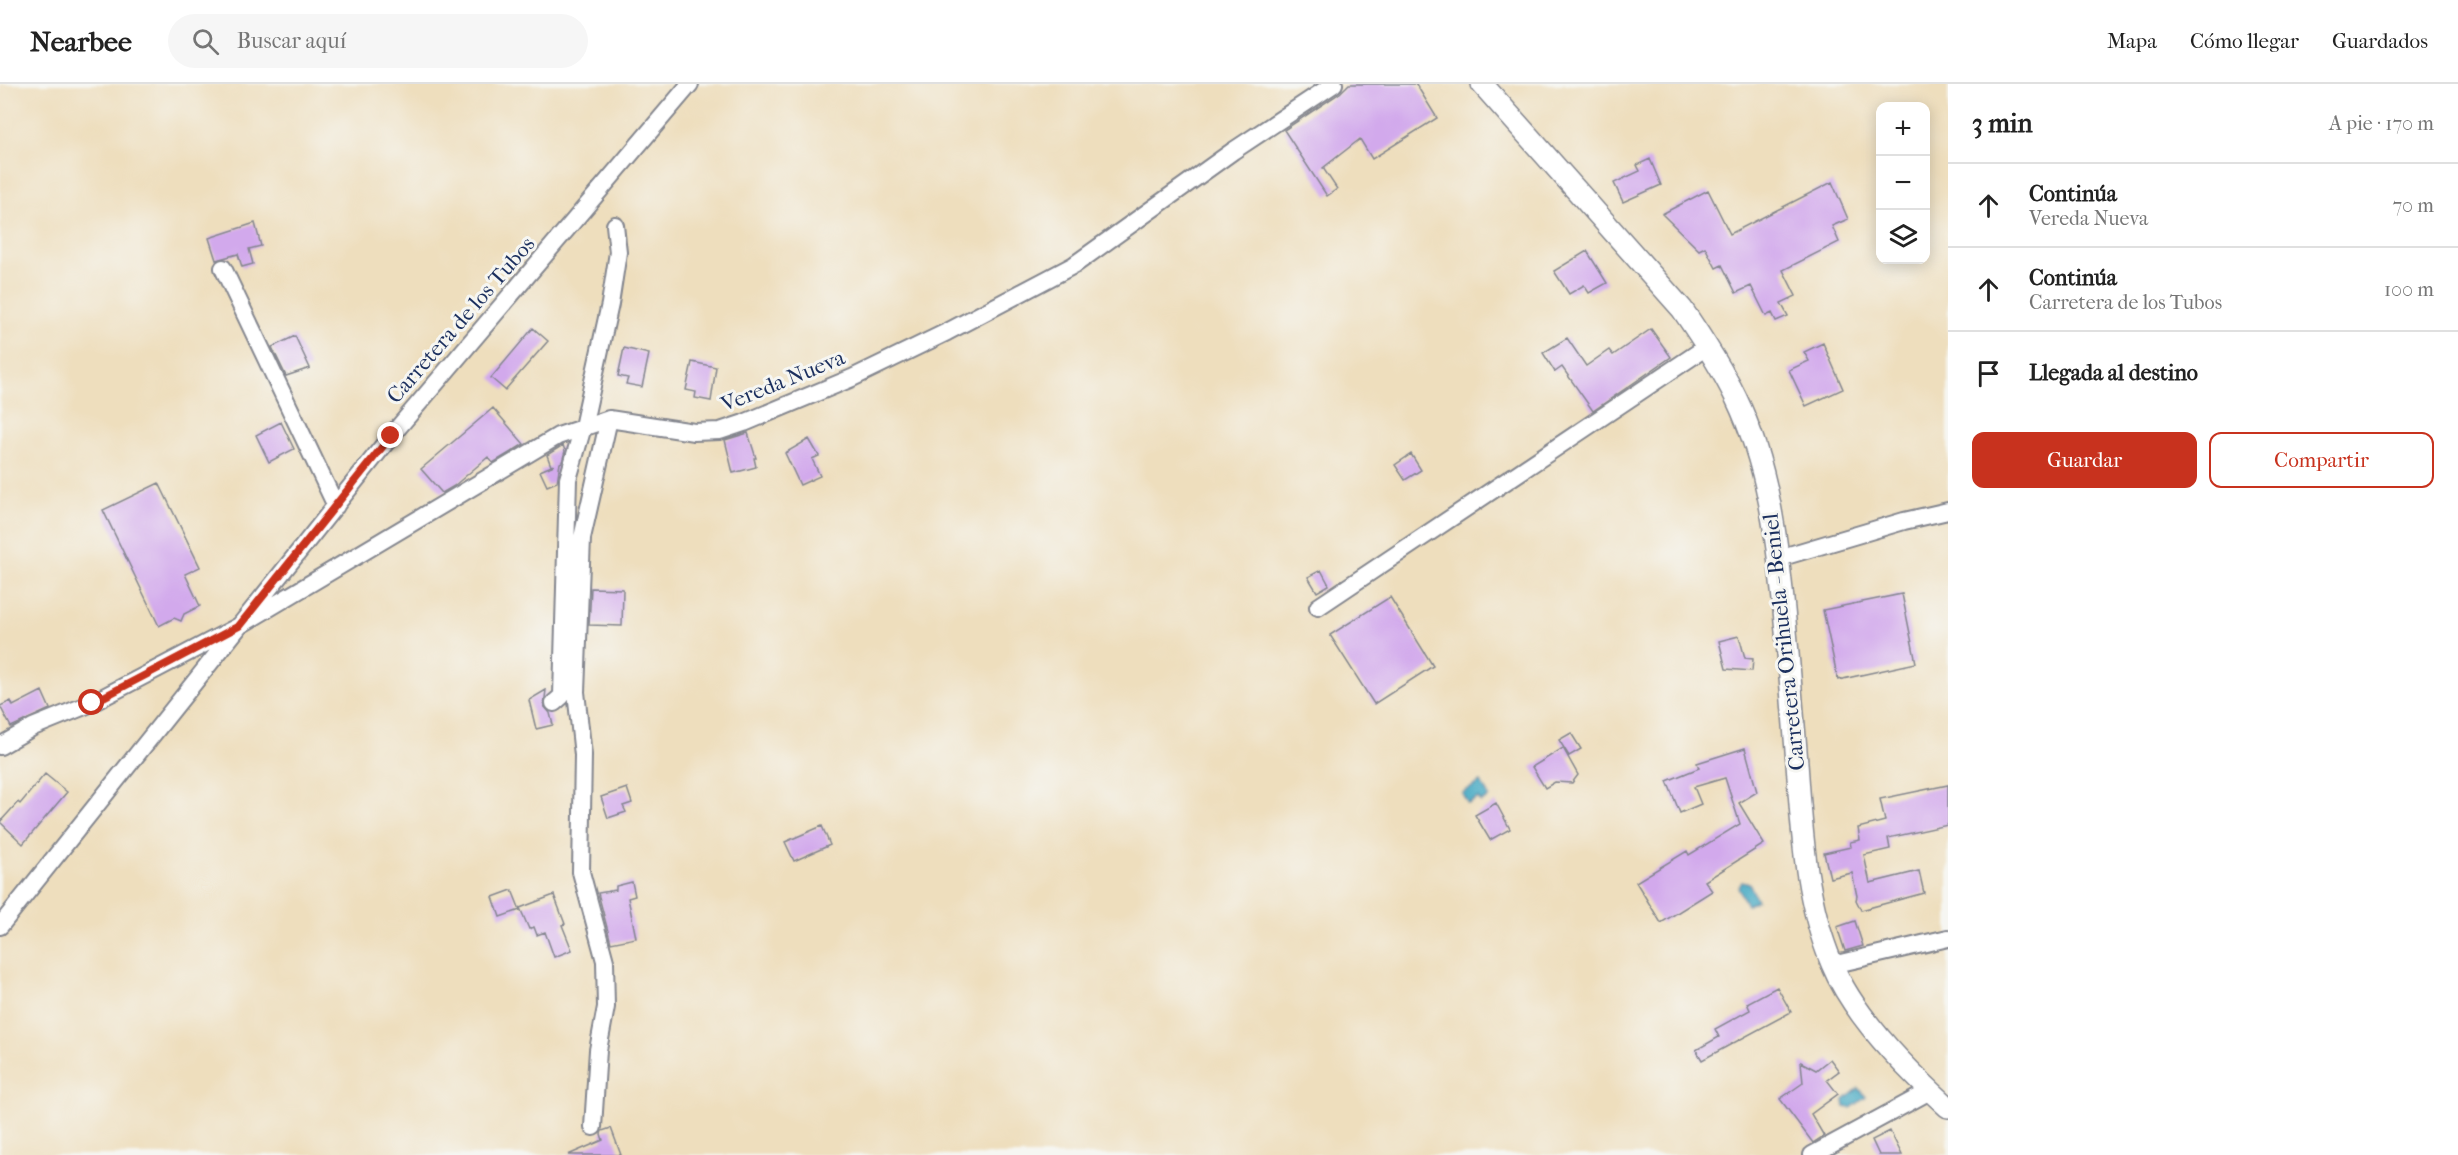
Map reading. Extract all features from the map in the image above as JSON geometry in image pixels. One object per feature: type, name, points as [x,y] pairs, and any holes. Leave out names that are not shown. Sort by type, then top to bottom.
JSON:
[{"type":"main road","name":"Carretera Orihuela - Beniel","points":[[1482,84],[1682,309],[1707,346],[1737,399],[1758,454],[1771,506],[1779,558],[1803,847],[1809,891],[1832,965],[1855,1006],[1911,1072],[1948,1107]]},
{"type":"street","name":"Carretera de los Tubos","points":[[0,926],[391,436],[690,84]]},
{"type":"street","name":"Vereda Nueva","points":[[0,746],[53,717],[92,703],[239,626],[558,436],[609,419],[693,432],[720,430],[744,423],[852,378],[947,332],[1074,265],[1233,151],[1334,84]]},
{"type":"street","points":[[554,704],[562,696],[568,479],[583,427],[610,304],[618,252],[615,225]]},
{"type":"street","points":[[223,268],[336,506]]},
{"type":"street","points":[[1318,607],[1707,346]]},
{"type":"street","points":[[593,1127],[598,1050],[606,1007],[605,961],[581,872],[583,755],[576,692],[582,538],[609,419]]},
{"type":"street","points":[[1779,558],[1904,521],[1948,511]]},
{"type":"street","points":[[1832,965],[1948,938]]},
{"type":"street","points":[[1812,1155],[1930,1091]]},
{"type":"water","points":[[1481,782],[1489,797],[1481,802],[1478,798],[1468,804],[1462,793]]},
{"type":"water","points":[[1742,881],[1749,883],[1757,900],[1747,905],[1738,888]]},
{"type":"water","points":[[1859,1088],[1866,1097],[1851,1108],[1845,1107],[1844,1100]]},
{"type":"building","points":[[1349,84],[1416,84],[1437,118],[1372,159],[1360,139],[1323,168],[1337,189],[1327,196],[1284,130],[1340,93]]},
{"type":"building","points":[[1650,159],[1661,185],[1623,202],[1614,183],[1640,171],[1637,165]]},
{"type":"building","points":[[1832,182],[1848,219],[1832,226],[1839,242],[1783,270],[1796,296],[1781,303],[1788,316],[1776,321],[1772,313],[1766,316],[1751,286],[1736,293],[1722,265],[1716,268],[1705,247],[1699,250],[1662,214],[1708,190],[1730,234]]},
{"type":"building","points":[[255,223],[261,246],[249,249],[253,264],[242,267],[238,254],[216,260],[209,238]]},
{"type":"building","points":[[1587,251],[1607,283],[1589,293],[1584,285],[1569,294],[1554,271]]},
{"type":"building","points":[[533,328],[548,341],[505,390],[491,378]]},
{"type":"building","points":[[1651,329],[1671,357],[1593,411],[1562,367],[1555,372],[1543,353],[1567,338],[1586,366],[1609,350],[1613,355]]},
{"type":"building","points":[[295,336],[310,368],[286,376],[272,347]]},
{"type":"building","points":[[1823,343],[1843,389],[1806,406],[1789,370],[1809,361],[1804,352]]},
{"type":"building","points":[[624,348],[649,354],[642,387],[626,384],[628,378],[618,376]]},
{"type":"building","points":[[692,362],[716,367],[711,401],[695,398],[696,392],[686,390]]},
{"type":"building","points":[[493,408],[524,444],[493,463],[488,457],[454,486],[442,493],[421,469]]},
{"type":"building","points":[[281,422],[294,449],[269,462],[256,435]]},
{"type":"building","points":[[748,433],[756,458],[754,458],[756,467],[733,473],[725,440]]},
{"type":"building","points":[[809,439],[819,456],[812,459],[820,476],[800,485],[785,453]]},
{"type":"building","points":[[563,445],[565,451],[560,463],[557,482],[547,486],[540,471],[554,465],[551,466],[547,455]]},
{"type":"building","points":[[1411,454],[1421,470],[1405,480],[1395,465]]},
{"type":"building","points":[[159,483],[200,567],[185,574],[200,606],[184,614],[181,621],[174,618],[159,626],[103,510]]},
{"type":"building","points":[[1321,570],[1329,585],[1317,592],[1308,577]]},
{"type":"building","points":[[591,588],[623,589],[622,626],[589,625]]},
{"type":"building","points":[[1902,594],[1916,663],[1838,680],[1823,610]]},
{"type":"building","points":[[1390,597],[1433,666],[1374,704],[1330,635]]},
{"type":"building","points":[[1739,636],[1745,658],[1753,659],[1752,671],[1726,669],[1719,641]]},
{"type":"building","points":[[546,690],[544,706],[550,713],[553,725],[536,729],[529,700]]},
{"type":"building","points":[[42,691],[50,709],[11,727],[0,706],[11,701],[13,706]]},
{"type":"building","points":[[1571,733],[1581,749],[1569,756],[1559,740]]},
{"type":"building","points":[[1563,748],[1578,775],[1572,783],[1555,782],[1545,788],[1532,767]]},
{"type":"building","points":[[1745,748],[1757,792],[1739,803],[1764,844],[1705,881],[1712,891],[1661,923],[1636,882],[1687,851],[1689,855],[1740,824],[1725,778],[1694,787],[1701,804],[1680,813],[1667,781],[1699,768],[1697,763]]},
{"type":"building","points":[[45,774],[67,792],[23,844],[0,822],[18,802],[20,804]]},
{"type":"building","points":[[1948,785],[1948,825],[1888,838],[1890,849],[1864,855],[1870,883],[1919,871],[1924,893],[1861,910],[1856,900],[1852,873],[1830,878],[1824,853],[1851,847],[1850,842],[1860,840],[1858,828],[1885,821],[1880,799]]},
{"type":"building","points":[[627,788],[632,803],[623,806],[626,812],[608,818],[601,797]]},
{"type":"building","points":[[1496,803],[1510,829],[1490,840],[1475,815]]},
{"type":"building","points":[[822,826],[830,845],[794,861],[785,842]]},
{"type":"building","points":[[632,882],[635,896],[628,898],[636,938],[611,943],[598,893],[616,890],[616,886]]},
{"type":"building","points":[[512,890],[520,910],[500,917],[493,897]]},
{"type":"building","points":[[554,895],[572,950],[554,957],[545,932],[537,935],[534,927],[529,929],[520,908]]},
{"type":"building","points":[[1855,921],[1863,946],[1845,951],[1837,927]]},
{"type":"building","points":[[1777,987],[1791,1012],[1702,1060],[1696,1050],[1719,1037],[1715,1029],[1750,1010],[1747,1003]]},
{"type":"building","points":[[1830,1059],[1839,1071],[1827,1080],[1838,1094],[1811,1114],[1824,1136],[1813,1143],[1780,1099],[1803,1083],[1801,1062],[1816,1070]]},
{"type":"building","points":[[611,1128],[621,1155],[568,1155],[603,1140],[602,1131]]},
{"type":"building","points":[[1890,1131],[1902,1155],[1879,1155],[1872,1140]]},
{"type":"route","points":[[92,703],[239,626],[391,436]]}]
